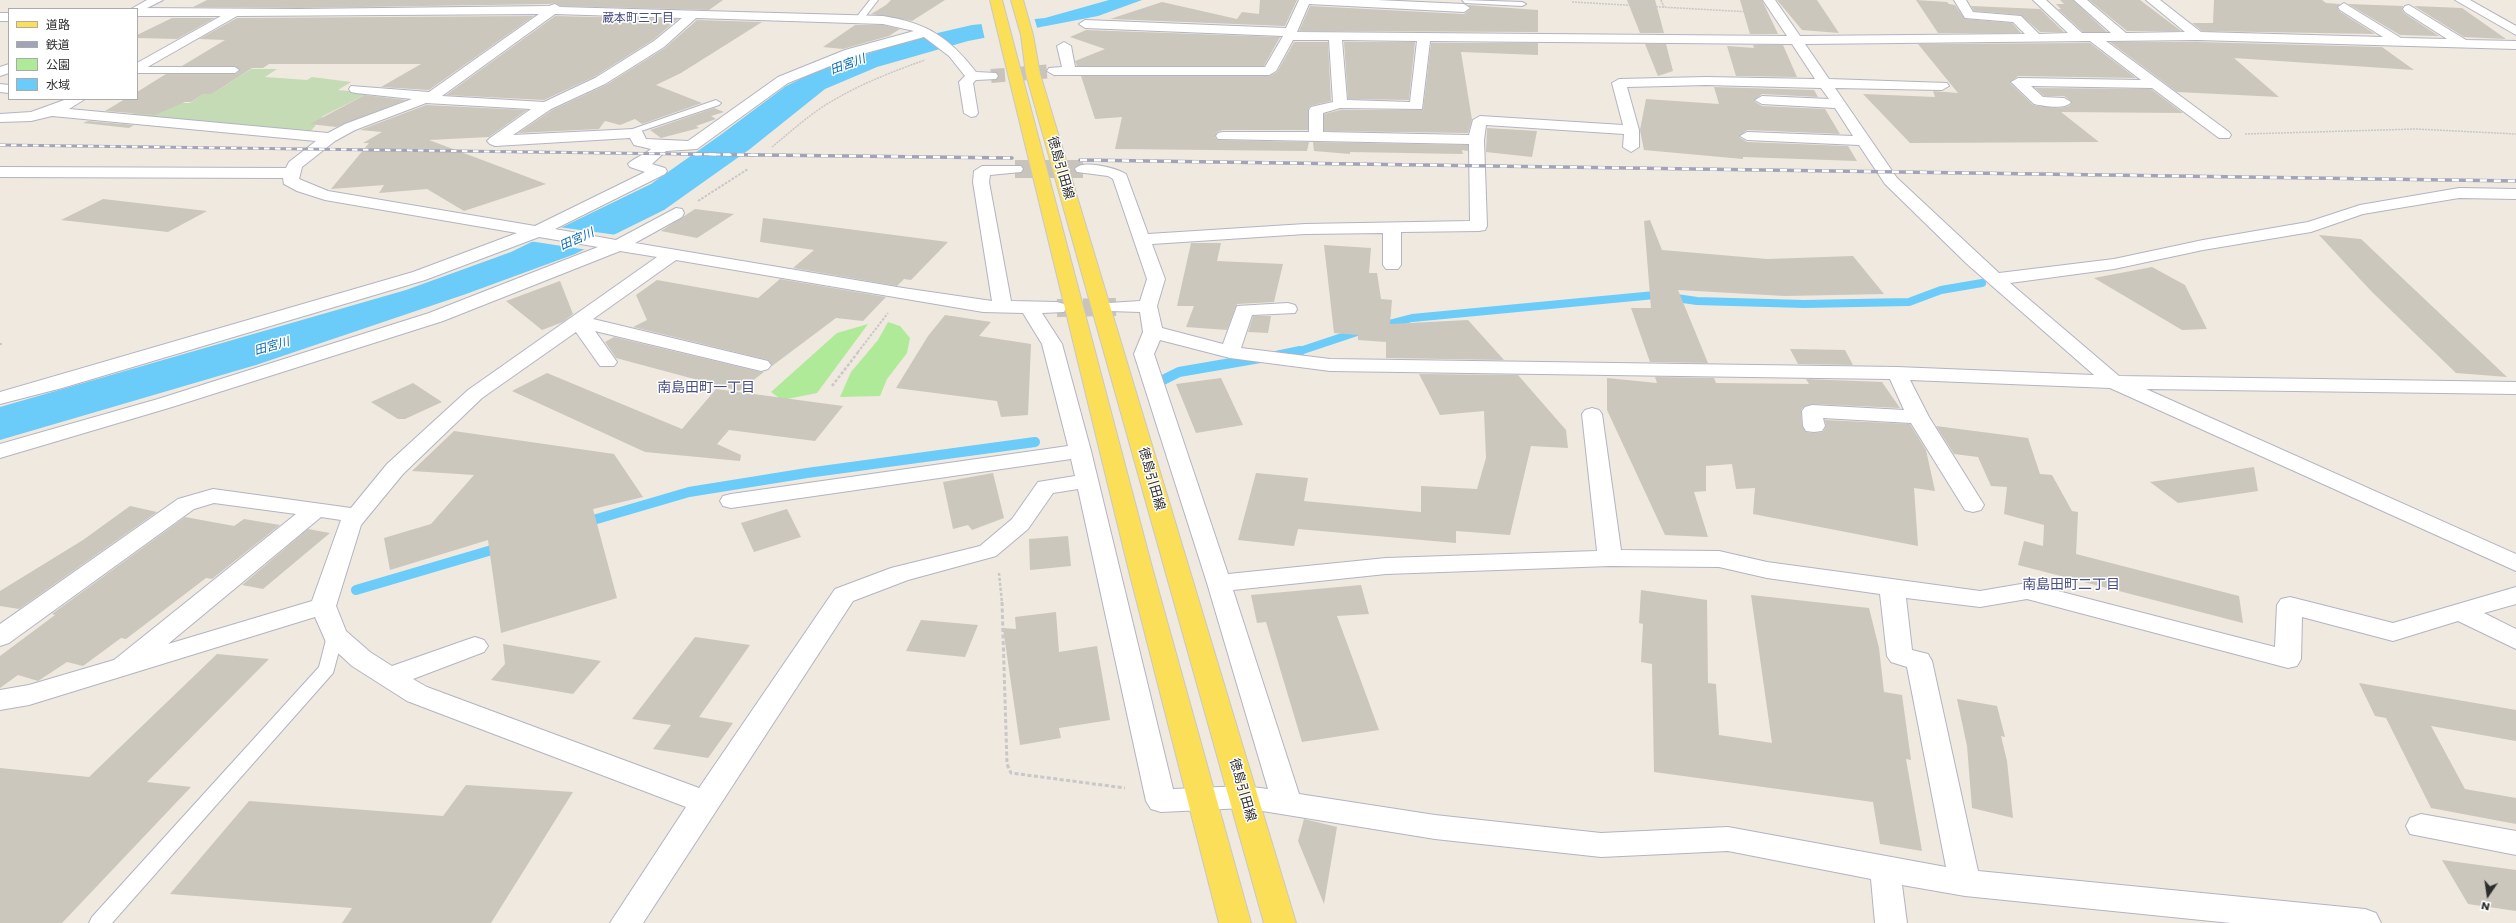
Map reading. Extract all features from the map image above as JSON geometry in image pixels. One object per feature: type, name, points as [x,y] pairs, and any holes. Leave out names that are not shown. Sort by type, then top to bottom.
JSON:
[{"type":"main road","points":[[996,0],[1012,70],[1141,571],[1235,923]]},
{"type":"main road","name":"徳島引田線","points":[[1018,6],[1027,35],[1033,74],[1280,923]]},
{"type":"street","points":[[138,9],[157,0]]},
{"type":"street","points":[[138,68],[236,13],[265,0]]},
{"type":"street","points":[[299,13],[381,0]]},
{"type":"street","points":[[403,11],[421,0]]},
{"type":"street","points":[[568,0],[429,98],[350,127],[330,138],[295,166],[291,173],[290,180],[325,195],[903,294],[1003,308],[1057,308]]},
{"type":"street","points":[[1054,71],[1268,70],[1289,34],[1305,0],[1463,10],[1451,37]]},
{"type":"street","points":[[1769,0],[1891,181],[1995,279],[2114,382],[2516,563]]},
{"type":"street","points":[[1960,0],[1969,15],[2017,19],[2035,37]]},
{"type":"street","points":[[2039,0],[2086,37],[2157,84],[2224,135]]},
{"type":"street","points":[[2080,0],[2122,36]]},
{"type":"street","points":[[2152,0],[2198,36]]},
{"type":"street","points":[[2461,0],[2516,30]]},
{"type":"street","points":[[2344,7],[2398,41]]},
{"type":"street","points":[[2409,9],[2462,43]]},
{"type":"street","points":[[138,12],[299,13],[552,10],[859,19],[909,23],[928,32],[953,51],[972,76]]},
{"type":"street","points":[[692,15],[659,44],[600,81],[546,106],[496,141],[626,133],[637,134],[639,142],[642,144],[692,146],[783,80],[850,53],[928,32]]},
{"type":"street","points":[[1085,24],[1335,36],[1797,40],[2198,36],[2516,45]]},
{"type":"street","points":[[1335,36],[1340,104]]},
{"type":"street","points":[[1316,136],[1316,110],[1340,104],[1417,106],[1424,37]]},
{"type":"street","points":[[1064,46],[1069,70]]},
{"type":"street","points":[[971,113],[966,82],[972,76],[991,76]]},
{"type":"street","points":[[1631,147],[1632,130],[1619,83],[1691,81],[1827,85],[1942,86]]},
{"type":"street","points":[[2064,102],[2039,101],[2018,82],[2157,84]]},
{"type":"street","points":[[356,89],[429,98],[546,106]]},
{"type":"street","points":[[0,118],[24,119],[54,112],[76,100]]},
{"type":"street","points":[[1762,100],[1839,104]]},
{"type":"street","points":[[54,112],[330,138]]},
{"type":"street","points":[[1143,240],[1305,229],[1479,226],[1476,140],[1480,120],[1632,130]]},
{"type":"street","points":[[1223,136],[1316,136],[1476,140]]},
{"type":"street","points":[[1747,136],[1863,141]]},
{"type":"street","points":[[0,398],[396,283],[538,232],[659,171],[636,164],[648,160],[662,146]]},
{"type":"street","points":[[1003,308],[981,182],[982,171],[1015,169]]},
{"type":"street","points":[[1083,169],[1112,172],[1120,177],[1156,279],[1148,306],[1153,332],[1144,354],[1219,583],[1287,803]]},
{"type":"street","points":[[0,172],[291,173]]},
{"type":"street","points":[[1995,279],[2114,264],[2202,245],[2311,227],[2360,210],[2459,193],[2516,194]]},
{"type":"street","points":[[0,451],[165,403],[436,318],[615,244],[676,213]]},
{"type":"street","points":[[1392,227],[1392,265]]},
{"type":"street","points":[[673,254],[475,394],[395,469],[350,524],[323,606],[335,636],[361,659],[417,694],[705,802]]},
{"type":"street","points":[[1116,307],[1148,306]]},
{"type":"street","points":[[1030,309],[1052,344],[1080,451],[1161,801],[1244,797],[1435,827],[1601,845],[1728,839],[1965,883],[2365,923]]},
{"type":"street","points":[[1230,352],[1244,310],[1288,309]]},
{"type":"street","points":[[578,321],[607,362]]},
{"type":"street","points":[[578,321],[761,365]]},
{"type":"street","points":[[1153,332],[1230,352],[1330,365],[1897,373],[2114,382],[2516,388]]},
{"type":"street","points":[[1897,373],[1918,417],[1973,504]]},
{"type":"street","points":[[1814,426],[1812,411],[1918,417]]},
{"type":"street","points":[[1592,414],[1610,558]]},
{"type":"street","points":[[731,501],[1080,451]]},
{"type":"street","points":[[626,923],[844,595],[900,574],[988,551],[1020,524],[1046,487],[1087,481]]},
{"type":"street","points":[[0,637],[186,504],[213,496],[316,509],[356,516]]},
{"type":"street","points":[[124,666],[316,509]]},
{"type":"street","points":[[1219,583],[1386,566],[1610,558],[1719,559],[1767,570],[1980,599],[2027,592],[2288,660],[2290,605],[2393,632],[2516,595]]},
{"type":"street","points":[[1892,588],[1900,656],[1919,661],[1965,883]]},
{"type":"street","points":[[0,700],[29,695],[323,606]]},
{"type":"street","points":[[2461,612],[2516,640]]},
{"type":"street","points":[[390,677],[475,646]]},
{"type":"street","points":[[2421,826],[2516,843]]},
{"type":"street","points":[[1885,869],[1890,923]]},
{"type":"lane","points":[[859,19],[874,0]]},
{"type":"lane","points":[[1463,10],[1522,4]]},
{"type":"lane","points":[[138,69],[235,70]]},
{"type":"lane","points":[[626,133],[716,103]]},
{"type":"lane","points":[[99,923],[327,669],[335,636]]},
{"type":"path","points":[[1661,0],[1664,7]]},
{"type":"path","points":[[1572,2],[1779,13]]},
{"type":"path","points":[[772,148],[825,105],[851,90],[885,74],[953,51]]},
{"type":"path","points":[[2224,135],[2416,129],[2516,134]]},
{"type":"path","points":[[676,213],[748,169]]},
{"type":"path","points":[[832,386],[903,294]]},
{"type":"path","points":[[988,551],[1001,577],[1007,764],[1011,773],[1159,793]]},
{"type":"green space","points":[[251,69],[277,69],[265,77],[307,80],[312,77],[351,82],[338,90],[369,93],[323,116],[311,131],[128,116],[151,103],[190,103],[203,94],[212,94]]},
{"type":"green space","points":[[888,322],[900,326],[910,338],[907,353],[887,379],[880,396],[840,397],[851,372],[878,340]]},
{"type":"green space","points":[[868,324],[817,393],[782,400],[771,392],[837,333]]},
{"type":"water","name":"田宮川","points":[[1109,0],[1142,0],[1098,16],[968,41],[877,67],[825,89],[750,149],[664,210],[575,254],[466,294],[256,365],[0,440],[0,407],[406,290],[511,252],[651,184],[786,86],[823,68],[916,38],[972,25],[1045,18]]},
{"type":"pier","points":[[1034,17],[1038,31],[985,40],[981,22]]},
{"type":"pier","points":[[558,227],[617,235],[588,250],[529,241]]},
{"type":"building","points":[[207,0],[723,0],[709,10],[560,6],[555,3],[299,8],[193,7]]},
{"type":"building","points":[[891,0],[945,0],[912,21],[871,14],[886,5]]},
{"type":"building","points":[[1260,0],[1297,0],[1285,26],[1110,19],[1162,2],[1237,19],[1242,12],[1259,14]]},
{"type":"building","points":[[1627,0],[1655,0],[1664,33],[1640,33]]},
{"type":"building","points":[[1740,0],[1762,0],[1778,34],[1750,34]]},
{"type":"building","points":[[1777,0],[1817,0],[1839,33],[1802,30]]},
{"type":"building","points":[[1916,0],[1947,2],[1955,5],[1965,19],[2012,23],[2021,33],[1938,33]]},
{"type":"building","points":[[2060,0],[2073,0],[2107,32],[2083,32],[2058,9],[2061,9],[2056,4],[2064,4]]},
{"type":"building","points":[[2089,0],[2140,0],[2181,31],[2127,31]]},
{"type":"building","points":[[2214,0],[2322,0],[2326,3],[2340,4],[2337,7],[2339,11],[2375,34],[2202,31],[2192,23],[2213,23]]},
{"type":"building","points":[[2348,4],[2403,6],[2402,10],[2404,13],[2439,36],[2400,35]]},
{"type":"building","points":[[1468,5],[1538,10],[1538,32],[1299,31],[1310,6],[1464,14],[1471,8]]},
{"type":"building","points":[[1971,6],[2040,9],[2064,32],[2040,32],[2021,15],[1974,11]]},
{"type":"building","points":[[2414,6],[2462,8],[2506,39],[2464,37]]},
{"type":"building","points":[[534,16],[429,90],[381,87],[421,64],[269,64],[263,68],[252,68],[212,94],[203,94],[191,102],[185,102],[155,115],[105,111],[123,100],[138,100],[138,91],[166,74],[236,74],[240,70],[235,66],[182,66],[225,40],[199,39],[237,18]]},
{"type":"building","points":[[555,16],[678,19],[653,40],[594,77],[544,100],[446,95]]},
{"type":"building","points":[[172,18],[215,18],[177,39],[138,38],[138,35]]},
{"type":"building","points":[[697,20],[762,22],[681,73],[656,85],[702,103],[642,124],[635,119],[620,125],[605,121],[599,129],[518,133],[552,110],[606,85],[665,48]]},
{"type":"building","points":[[855,25],[883,25],[900,29],[889,36],[843,49],[823,47]]},
{"type":"building","points":[[1086,30],[1280,37],[1264,66],[1077,66],[1075,61],[1105,49],[1070,37]]},
{"type":"building","points":[[1294,42],[1328,42],[1331,101],[1310,106],[1308,110],[1308,130],[1223,130],[1217,132],[1215,137],[1218,140],[1309,142],[1307,151],[1115,149],[1122,117],[1095,119],[1081,76],[1269,76],[1277,72]]},
{"type":"building","points":[[1344,42],[1415,42],[1409,100],[1348,99]]},
{"type":"building","points":[[2110,42],[2198,42],[2382,47],[2414,70],[2234,58],[2279,97],[2177,92]]},
{"type":"building","points":[[1431,43],[1538,43],[1538,55],[1461,52],[1472,120],[1468,133],[1324,131],[1324,114],[1340,110],[1423,110]]},
{"type":"building","points":[[2090,43],[2136,78],[2018,76],[2010,83],[2033,105],[2060,108],[2069,106],[2072,102],[2064,96],[2044,96],[2035,88],[2151,89],[2183,113],[2061,112],[2099,142],[1910,143],[1863,94],[1935,97],[1933,91],[1958,93],[1918,44]]},
{"type":"building","points":[[1645,44],[1666,44],[1673,71],[1658,76]]},
{"type":"building","points":[[1753,45],[1783,45],[1797,77],[1736,76],[1727,46],[1754,48]]},
{"type":"building","points":[[1714,87],[1814,90],[1818,97],[1762,94],[1754,101],[1762,106],[1825,109],[1840,134],[1747,130],[1739,137],[1747,142],[1848,146],[1857,161],[1743,157],[1743,159],[1644,150],[1640,130],[1646,99],[1719,104]]},
{"type":"building","points":[[365,95],[406,100],[336,127],[310,124]]},
{"type":"building","points":[[426,105],[527,110],[489,137],[429,140],[546,184],[464,211],[427,189],[379,193],[384,185],[331,189],[369,143],[363,143],[382,132],[360,130]]},
{"type":"building","points":[[714,108],[724,112],[711,116],[716,119],[696,126],[699,128],[661,138],[650,130]]},
{"type":"building","points":[[88,121],[134,125],[129,128],[83,123]]},
{"type":"building","points":[[1487,128],[1537,131],[1532,157],[1486,152]]},
{"type":"building","points":[[1313,142],[1468,145],[1468,151],[1462,150],[1463,154],[1350,152],[1350,154],[1314,151]]},
{"type":"building","points":[[103,199],[207,211],[168,232],[61,220]]},
{"type":"building","points":[[695,209],[734,214],[697,238],[661,231]]},
{"type":"building","points":[[763,218],[948,242],[911,280],[904,279],[897,286],[793,268],[814,250],[760,242]]},
{"type":"building","points":[[1650,220],[1662,250],[1767,259],[1853,256],[1884,294],[1785,296],[1678,290],[1708,363],[1650,362],[1631,308],[1651,308],[1644,221]]},
{"type":"building","points":[[2319,235],[2361,239],[2507,377],[2456,373],[2372,292]]},
{"type":"building","points":[[1191,243],[1221,243],[1217,261],[1283,264],[1274,302],[1237,304],[1227,330],[1186,327],[1194,306],[1177,306]]},
{"type":"building","points":[[1324,245],[1371,248],[1369,273],[1377,273],[1381,299],[1392,300],[1390,324],[1468,320],[1504,360],[1386,358],[1386,342],[1358,340],[1358,335],[1334,333]]},
{"type":"building","points":[[2152,267],[2185,285],[2207,329],[2182,330],[2094,278]]},
{"type":"building","points":[[780,279],[886,297],[863,321],[836,318],[772,366],[768,360],[633,327],[647,320],[636,295],[657,280],[758,298]]},
{"type":"building","points":[[560,281],[573,314],[563,322],[542,330],[506,301]]},
{"type":"building","points":[[945,315],[991,322],[979,336],[1031,344],[1028,415],[1001,417],[997,401],[896,388],[928,336]]},
{"type":"building","points":[[1253,316],[1271,316],[1268,333],[1248,332]]},
{"type":"building","points":[[614,337],[764,372],[739,391],[616,358],[605,342]]},
{"type":"building","points":[[1790,349],[1845,350],[1853,365],[1798,364]]},
{"type":"building","points":[[547,373],[682,429],[716,389],[843,406],[815,441],[729,430],[717,444],[741,455],[740,461],[645,452],[512,391]]},
{"type":"building","points":[[1419,374],[1518,375],[1566,430],[1568,448],[1531,446],[1510,535],[1456,531],[1456,543],[1298,529],[1294,546],[1238,540],[1256,473],[1308,478],[1304,501],[1421,512],[1421,486],[1477,489],[1486,458],[1484,411],[1440,415]]},
{"type":"building","points":[[1655,377],[1714,378],[1716,383],[1809,384],[1806,379],[1882,382],[1900,408],[1812,404],[1805,406],[1801,410],[1802,426],[1806,432],[1814,433],[1823,432],[1826,426],[1825,420],[1910,424],[1926,450],[1935,491],[1914,488],[1918,546],[1753,514],[1755,488],[1736,489],[1732,464],[1706,466],[1706,491],[1694,492],[1708,537],[1665,535],[1607,410],[1607,378],[1657,383]]},
{"type":"building","points":[[1221,378],[1243,425],[1196,433],[1176,384]]},
{"type":"building","points":[[413,383],[442,402],[405,419],[398,419],[371,402]]},
{"type":"building","points":[[1936,426],[2028,438],[2040,474],[2052,475],[2072,511],[2078,512],[2076,554],[2239,596],[2243,623],[2018,565],[2024,541],[2043,546],[2044,525],[2004,514],[2007,487],[1991,486],[1978,457],[1954,454]]},
{"type":"building","points":[[454,431],[614,454],[643,497],[593,509],[617,598],[501,633],[488,540],[390,570],[384,538],[431,524],[474,475],[412,471]]},
{"type":"building","points":[[2254,467],[2258,491],[2178,503],[2150,482]]},
{"type":"building","points":[[993,473],[1004,518],[972,530],[968,525],[953,529],[943,482]]},
{"type":"building","points":[[130,506],[157,512],[19,609],[0,606],[0,591],[83,540]]},
{"type":"building","points":[[787,509],[801,537],[754,552],[741,523]]},
{"type":"building","points":[[185,517],[234,526],[244,519],[280,525],[212,579],[206,578],[126,639],[121,638],[83,666],[67,662],[38,681],[18,675],[0,688],[0,656],[55,615],[52,614]]},
{"type":"building","points":[[308,529],[330,533],[263,589],[242,585]]},
{"type":"building","points":[[1068,536],[1071,566],[1030,570],[1029,539]]},
{"type":"building","points":[[1361,585],[1369,614],[1337,616],[1379,730],[1302,742],[1266,622],[1257,623],[1251,595]]},
{"type":"building","points":[[1641,590],[1707,600],[1708,683],[1716,684],[1719,735],[1772,743],[1751,595],[1869,608],[1879,648],[1884,692],[1902,695],[1911,760],[1906,759],[1922,851],[1880,844],[1873,802],[1654,772],[1652,664],[1641,662],[1643,624],[1639,623]]},
{"type":"building","points":[[1056,612],[1059,652],[1097,646],[1110,720],[1059,728],[1061,738],[1020,745],[1003,628],[1016,629],[1015,617]]},
{"type":"building","points":[[921,620],[978,625],[965,657],[906,651]]},
{"type":"building","points":[[695,637],[750,645],[699,717],[733,723],[708,758],[653,749],[671,725],[632,719]]},
{"type":"building","points":[[503,644],[601,661],[573,694],[491,680],[505,664]]},
{"type":"building","points":[[217,654],[269,659],[147,782],[191,787],[62,923],[0,923],[0,768],[89,777]]},
{"type":"building","points":[[2359,683],[2516,710],[2516,741],[2431,726],[2465,789],[2516,798],[2516,824],[2431,808],[2386,718],[2375,716]]},
{"type":"building","points":[[1957,699],[1997,706],[2005,737],[2001,736],[2007,761],[2013,818],[1972,808],[1967,746]]},
{"type":"building","points":[[466,785],[573,792],[491,923],[342,923],[352,908],[170,894],[249,801],[443,816]]},
{"type":"building","points":[[1304,819],[1337,827],[1324,904],[1298,841]]},
{"type":"building","points":[[2442,860],[2516,870],[2516,911],[2468,904]]},
{"type":"waterway","points":[[1377,327],[1412,318],[1655,295],[1697,301],[1804,304],[1909,302],[1941,290],[1982,283]]},
{"type":"waterway","points":[[1300,351],[1360,331]]},
{"type":"waterway","points":[[1276,356],[1300,351]]},
{"type":"waterway","points":[[1163,380],[1179,372],[1260,358]]},
{"type":"waterway","points":[[583,523],[689,492],[807,473],[1035,442]]},
{"type":"waterway","points":[[356,590],[502,547]]},
{"type":"tunnel","points":[[991,76],[1054,71]]},
{"type":"tunnel","points":[[1015,169],[1083,169]]},
{"type":"tunnel","points":[[1057,308],[1116,307]]},
{"type":"railway","points":[[0,145],[706,154]]},
{"type":"railway","points":[[681,154],[706,154]]},
{"type":"railway","points":[[706,154],[1012,158]]},
{"type":"railway","points":[[706,154],[759,155]]},
{"type":"railway","points":[[1080,160],[2516,181]]},
{"type":"district","name":"蔵本町三丁目","points":[[638,19]]},
{"type":"district","name":"南島田町一丁目","points":[[706,388]]},
{"type":"district","name":"南島田町二丁目","points":[[2071,585]]}]
